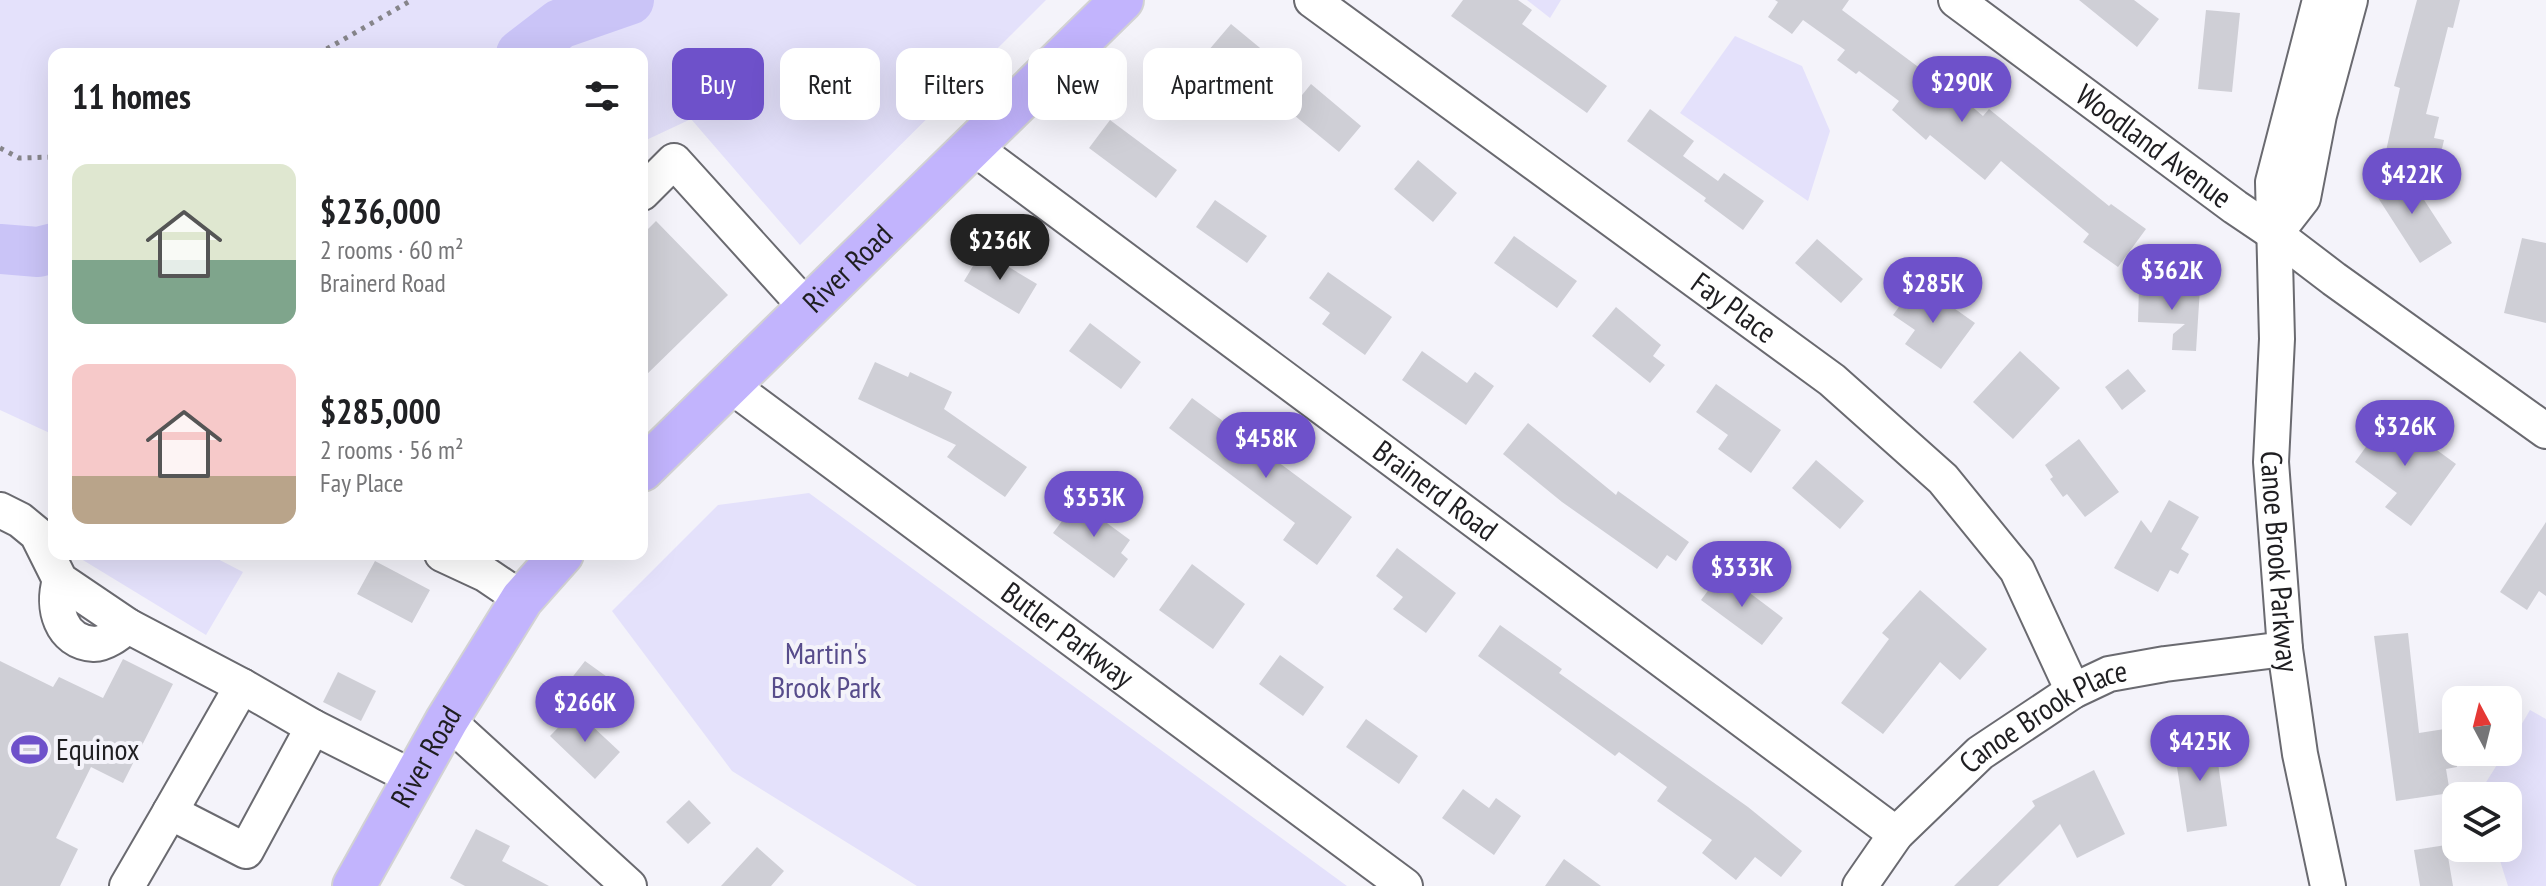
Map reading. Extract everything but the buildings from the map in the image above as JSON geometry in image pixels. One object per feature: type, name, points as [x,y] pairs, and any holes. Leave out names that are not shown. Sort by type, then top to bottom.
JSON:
[{"type":"main road","name":"River Road","points":[[648,464],[1122,0]]},
{"type":"main road","name":"River Road","points":[[354,886],[447,720],[522,599],[557,560]]},
{"type":"street","name":"Fay Place","points":[[1312,0],[1832,380],[1943,479],[2017,570],[2073,691]]},
{"type":"street","name":"Woodland Avenue","points":[[1956,0],[2235,207],[2546,431]]},
{"type":"street","name":"Canoe Brook Parkway","points":[[2320,0],[2273,182],[2277,339],[2271,462],[2285,649],[2300,754],[2328,886]]},
{"type":"street","points":[[2275,234],[2303,198],[2319,115],[2350,0]]},
{"type":"street","name":"Brainerd Road","points":[[973,147],[1896,834]]},
{"type":"street","points":[[648,187],[674,161],[808,309]]},
{"type":"street","name":"Butler Parkway","points":[[730,385],[1405,886]]},
{"type":"street","points":[[1,512],[20,520],[37,534],[48,556]]},
{"type":"street","points":[[50,560],[60,580],[128,626],[414,778]]},
{"type":"street","points":[[455,560],[485,574],[522,599]]},
{"type":"street","name":"Canoe Brook Place","points":[[1860,886],[1896,834],[1980,753],[2073,691],[2109,674],[2285,649]]},
{"type":"street","points":[[127,886],[242,686]]},
{"type":"street","points":[[447,720],[629,886]]},
{"type":"street","points":[[170,812],[246,851],[313,727]]},
{"type":"path","points":[[328,48],[412,0]]},
{"type":"path","points":[[0,148],[19,158],[48,157]]},
{"type":"green space","points":[[0,0],[1046,0],[998,48],[896,48],[896,120],[926,120],[800,245],[692,120],[764,120],[764,48],[672,48],[672,120],[689,120],[648,139],[648,48],[48,48],[48,432],[0,410]]},
{"type":"green space","points":[[1527,0],[1561,0],[1550,18]]},
{"type":"green space","points":[[1735,36],[1802,66],[1830,131],[1808,201],[1680,113]]},
{"type":"green space","name":"Martin's Brook Park","points":[[809,493],[1347,886],[917,886],[732,771],[612,611],[718,505]]},
{"type":"green space","points":[[83,560],[220,560],[243,572],[206,635]]},
{"type":"green space","points":[[2530,710],[2546,719],[2546,886],[2508,886],[2500,862],[2522,862],[2522,782],[2486,782],[2496,766],[2522,766],[2522,723]]},
{"type":"waterway","points":[[529,48],[560,24],[629,0]]},
{"type":"waterway","points":[[0,249],[38,252],[48,250]]},
{"type":"place","name":"Equinox","points":[[30,750]]}]
